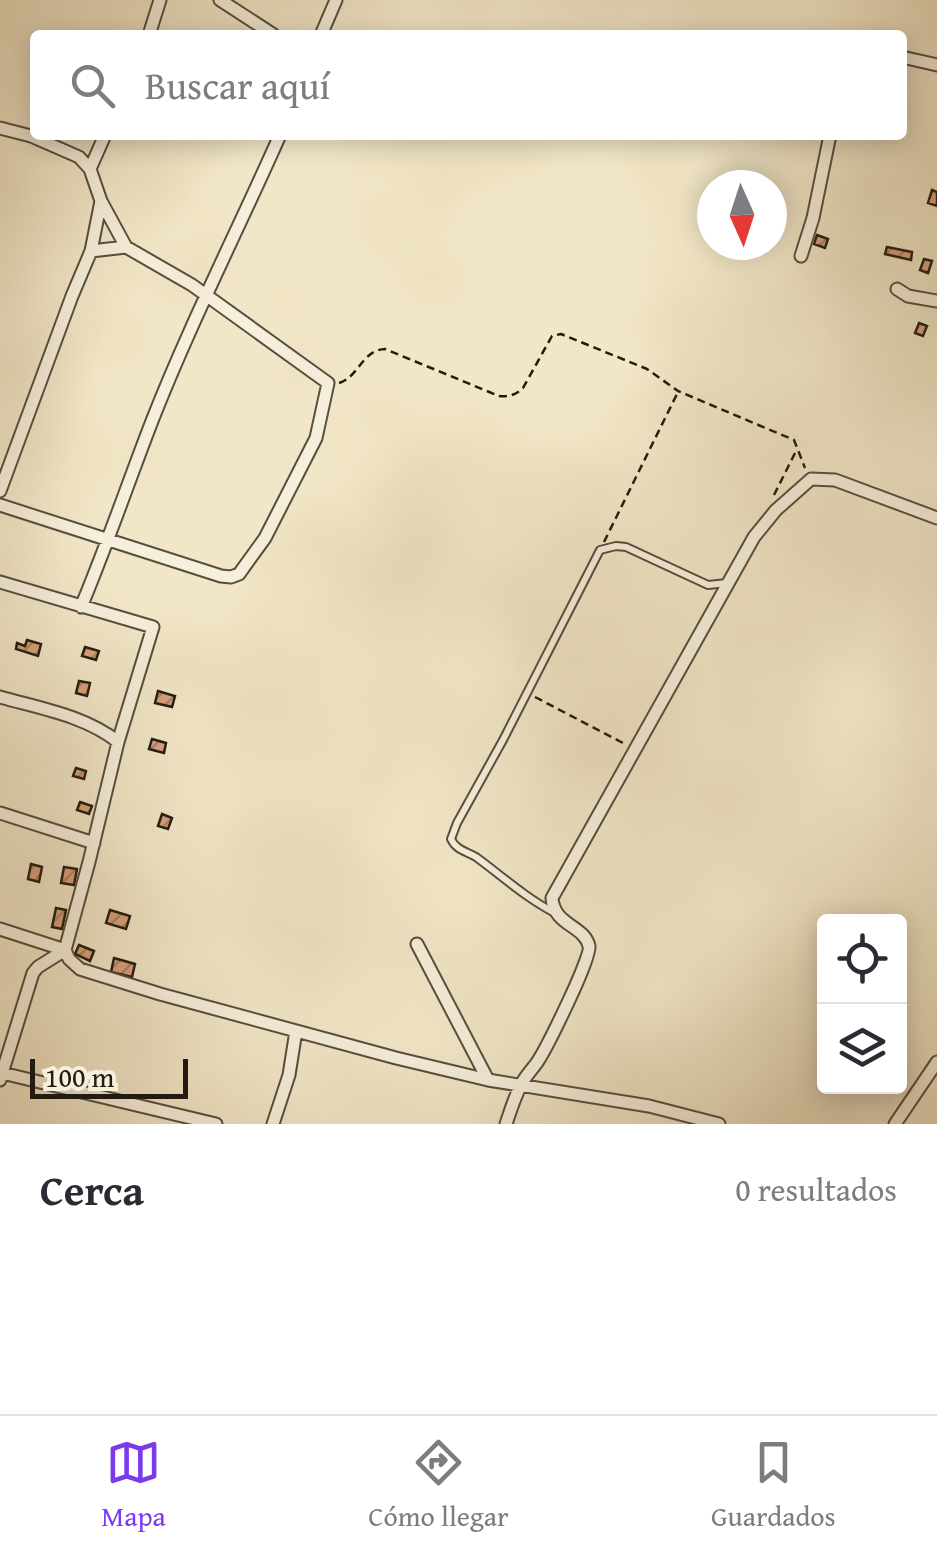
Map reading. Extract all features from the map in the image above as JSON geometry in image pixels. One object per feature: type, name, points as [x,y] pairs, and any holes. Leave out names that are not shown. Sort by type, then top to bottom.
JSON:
[{"type":"street","points":[[151,30],[160,0]]},
{"type":"street","points":[[220,0],[266,30]]},
{"type":"street","points":[[323,30],[336,0]]},
{"type":"street","points":[[907,59],[937,65]]},
{"type":"street","points":[[0,128],[30,136]]},
{"type":"street","points":[[0,505],[221,576],[239,574],[265,538],[316,438],[328,387],[328,383],[206,295],[126,247],[90,169],[79,158],[40,140]]},
{"type":"street","points":[[90,169],[103,140]]},
{"type":"street","points":[[82,606],[152,420],[278,140]]},
{"type":"street","points":[[801,256],[829,140]]},
{"type":"street","points":[[0,491],[92,251],[102,201]]},
{"type":"street","points":[[92,251],[126,247]]},
{"type":"street","points":[[897,288],[908,296],[937,301]]},
{"type":"street","points":[[506,1124],[521,1084],[540,1059],[590,949],[583,936],[555,913],[552,898],[754,537],[776,510],[811,479],[836,480],[937,518]]},
{"type":"street","points":[[0,582],[152,627],[65,950],[68,959],[80,969],[296,1032],[488,1080],[649,1106],[711,1122]]},
{"type":"street","points":[[0,697],[80,721],[103,730],[118,742]]},
{"type":"street","points":[[0,813],[94,843]]},
{"type":"street","points":[[0,929],[65,950]]},
{"type":"street","points":[[417,944],[488,1080]]},
{"type":"street","points":[[65,950],[33,973],[1,1076],[216,1124]]},
{"type":"street","points":[[273,1124],[289,1075],[296,1032]]},
{"type":"street","points":[[895,1124],[937,1062]]},
{"type":"lane","points":[[555,913],[456,848],[451,839],[600,550],[626,547],[708,584],[728,584]]},
{"type":"path","points":[[328,383],[343,383],[369,354],[385,348],[506,397],[523,388],[552,336],[561,334],[646,369],[678,390],[794,440],[811,479]]},
{"type":"path","points":[[600,550],[678,390]]},
{"type":"path","points":[[768,507],[798,447]]},
{"type":"path","points":[[527,694],[636,750]]},
{"type":"building","points":[[932,190],[937,192],[937,206],[928,203]]},
{"type":"building","points":[[817,235],[828,239],[825,248],[814,244]]},
{"type":"building","points":[[887,247],[912,252],[911,260],[885,254]]},
{"type":"building","points":[[924,259],[932,261],[928,273],[920,270]]},
{"type":"building","points":[[919,323],[927,326],[923,336],[915,333]]},
{"type":"building","points":[[27,640],[41,644],[38,656],[16,649],[17,643],[25,646]]},
{"type":"building","points":[[85,647],[99,651],[96,660],[82,656]]},
{"type":"building","points":[[79,681],[90,683],[87,696],[76,693]]},
{"type":"building","points":[[158,691],[175,696],[172,707],[155,703]]},
{"type":"building","points":[[152,739],[166,743],[164,753],[149,749]]},
{"type":"building","points":[[76,768],[86,771],[84,779],[73,776]]},
{"type":"building","points":[[80,802],[92,806],[89,814],[77,810]]},
{"type":"building","points":[[162,814],[172,818],[168,829],[158,826]]},
{"type":"building","points":[[31,864],[42,867],[39,882],[28,879]]},
{"type":"building","points":[[64,867],[77,869],[74,885],[61,883]]},
{"type":"building","points":[[56,908],[66,910],[62,929],[52,927]]},
{"type":"building","points":[[110,910],[130,916],[126,929],[106,923]]},
{"type":"building","points":[[79,945],[94,951],[90,961],[75,954]]},
{"type":"building","points":[[114,958],[135,964],[132,977],[111,972]]}]
